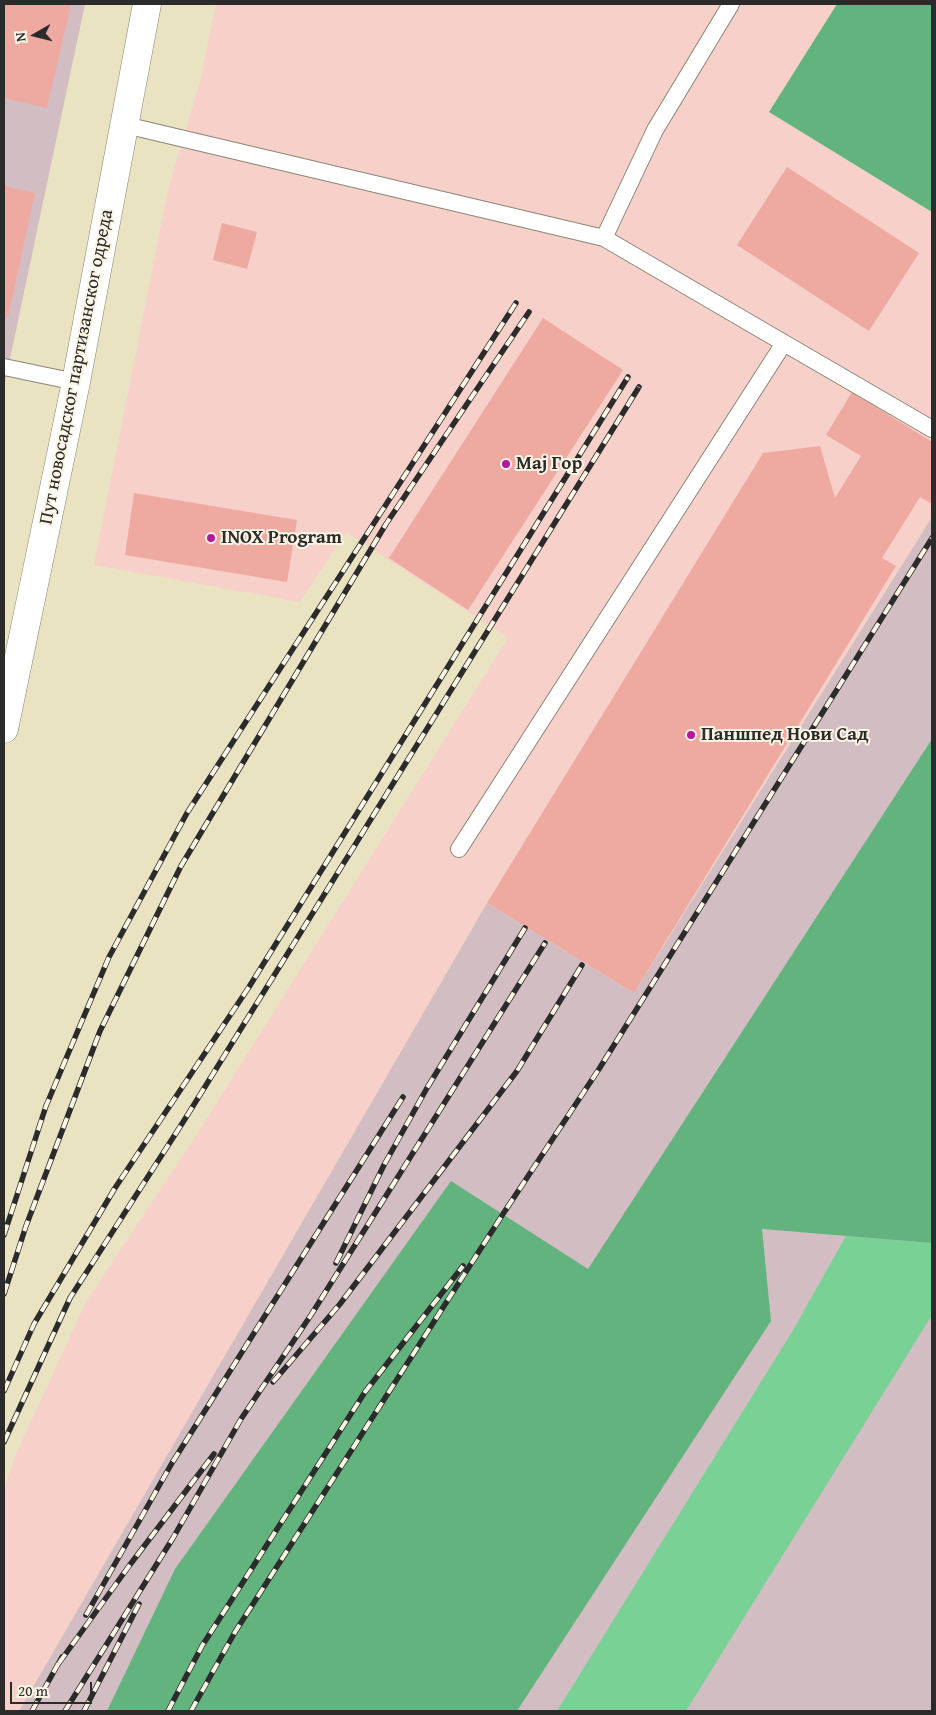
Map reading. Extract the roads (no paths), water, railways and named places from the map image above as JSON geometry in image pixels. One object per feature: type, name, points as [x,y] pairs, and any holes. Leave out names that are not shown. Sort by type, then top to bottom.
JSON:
[{"type":"street","name":"Пут новосадског партизанског одреда","points":[[4,729],[76,382],[147,4]]},
{"type":"lane","points":[[604,238],[655,130],[731,4]]},
{"type":"lane","points":[[125,125],[604,238],[932,429]]},
{"type":"lane","points":[[459,849],[784,343]]},
{"type":"lane","points":[[4,367],[76,382]]},
{"type":"railway","points":[[4,1235],[46,1106],[109,957],[187,813],[516,303]]},
{"type":"railway","points":[[4,1294],[26,1226],[100,1031],[181,866],[386,524],[529,312]]},
{"type":"railway","points":[[4,1391],[34,1324],[115,1188],[249,987],[628,377]]},
{"type":"railway","points":[[4,1442],[70,1298],[185,1119],[639,387]]},
{"type":"railway","points":[[191,1711],[235,1632],[503,1214],[599,1069],[932,538]]},
{"type":"railway","points":[[336,1263],[384,1165],[427,1088],[525,928]]},
{"type":"railway","points":[[65,1711],[173,1538],[241,1419],[311,1315],[545,943]]},
{"type":"railway","points":[[273,1382],[340,1304],[517,1071],[582,965]]},
{"type":"railway","points":[[86,1615],[172,1463],[403,1097]]},
{"type":"railway","points":[[168,1711],[202,1646],[365,1392],[463,1266]]},
{"type":"railway","points":[[59,1663],[129,1566],[214,1454]]},
{"type":"railway","points":[[84,1711],[139,1604]]},
{"type":"railway","points":[[32,1711],[62,1657]]},
{"type":"place","name":"Мај Гор","points":[[506,464]]},
{"type":"place","name":"INOX Program","points":[[211,538]]},
{"type":"place","name":"Паншпед Нови Сад","points":[[691,735]]}]
